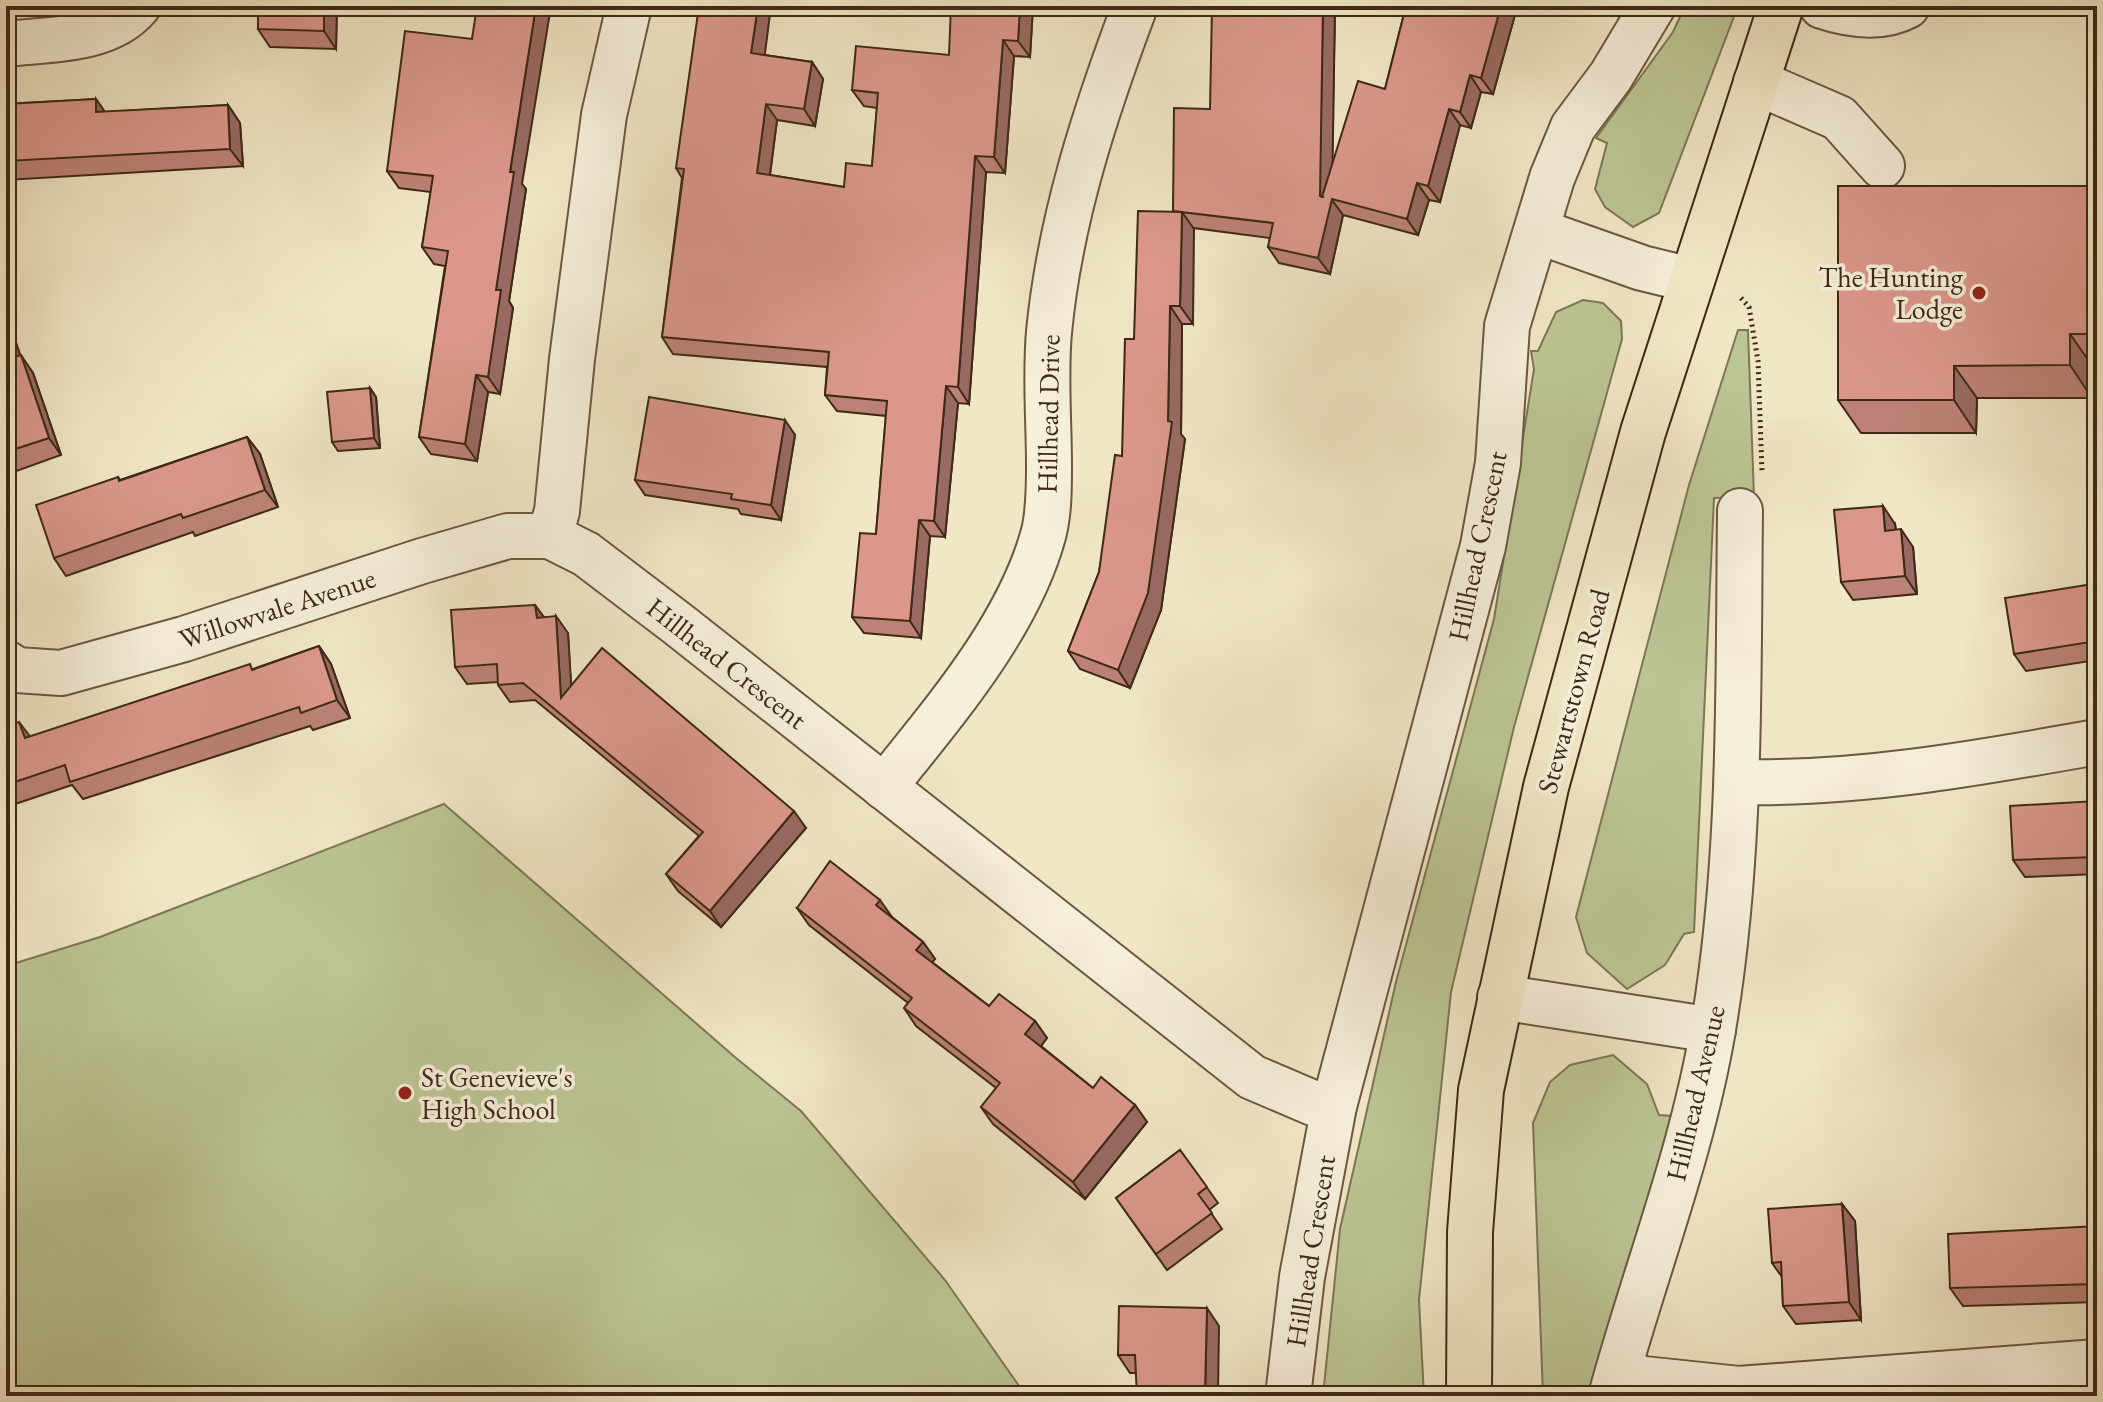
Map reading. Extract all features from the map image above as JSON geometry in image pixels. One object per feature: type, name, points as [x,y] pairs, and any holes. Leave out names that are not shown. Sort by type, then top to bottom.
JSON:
[{"type":"main road","name":"Stewartstown Road","points":[[1469,1396],[1472,1200],[1481,1090],[1546,787],[1643,432],[1781,6]]},
{"type":"street","points":[[6,44],[93,34],[132,13],[138,6]]},
{"type":"street","points":[[550,536],[557,511],[572,359],[604,115],[629,6]]},
{"type":"street","name":"Hillhead Drive","points":[[884,787],[949,705],[994,638],[1025,583],[1044,530],[1049,485],[1049,336],[1056,275],[1069,207],[1107,79],[1135,6]]},
{"type":"street","name":"Hillhead Crescent","points":[[1288,1396],[1302,1277],[1334,1106],[1483,546],[1498,463],[1507,326],[1552,178],[1573,127],[1611,76],[1653,6]]},
{"type":"street","points":[[1822,6],[1858,15],[1893,14],[1907,6]]},
{"type":"street","points":[[1756,82],[1839,118],[1882,166]]},
{"type":"street","points":[[1537,231],[1642,268],[1691,280]]},
{"type":"street","name":"Hillhead Avenue","points":[[1615,1384],[1690,1133],[1713,1030],[1729,909],[1737,782],[1740,511]]},
{"type":"street","name":"Willowvale Avenue","points":[[6,663],[17,670],[61,673],[184,639],[408,565],[508,536],[550,536]]},
{"type":"street","name":"Hillhead Crescent","points":[[550,536],[586,554],[1252,1077],[1313,1103],[1334,1106]]},
{"type":"street","points":[[1737,782],[1860,776],[1996,760],[2097,742]]},
{"type":"street","points":[[1500,997],[1713,1030]]},
{"type":"street","points":[[1615,1384],[1644,1379],[1739,1389],[2097,1362]]},
{"type":"path","points":[[1740,511],[1762,480],[1758,361],[1749,307],[1741,298]]},
{"type":"green space","points":[[1685,6],[1738,6],[1659,213],[1633,227],[1605,207],[1595,189],[1607,143],[1596,138],[1673,32]]},
{"type":"green space","points":[[1583,300],[1603,303],[1621,321],[1622,339],[1514,727],[1451,992],[1419,1300],[1424,1396],[1323,1396],[1340,1229],[1396,982],[1494,619],[1534,369],[1531,351],[1538,351],[1556,312]]},
{"type":"green space","points":[[1738,330],[1748,330],[1754,497],[1714,498],[1694,932],[1684,934],[1665,965],[1627,989],[1587,953],[1576,917],[1689,485]]},
{"type":"green space","name":"St Genevieve's High School","points":[[444,804],[801,1111],[945,1280],[1026,1396],[6,1396],[6,966],[100,937]]},
{"type":"green space","points":[[1613,1055],[1647,1084],[1659,1115],[1672,1116],[1594,1396],[1543,1396],[1533,1123],[1550,1082],[1570,1065]]},
{"type":"building","points":[[258,6],[324,6],[324,31],[258,29]]},
{"type":"building","points":[[477,6],[536,6],[510,172],[514,172],[496,290],[501,290],[488,377],[476,375],[465,444],[419,437],[448,251],[422,247],[433,176],[387,171],[405,31],[472,39]]},
{"type":"building","points":[[699,6],[758,6],[751,53],[812,62],[804,109],[766,104],[757,173],[844,187],[846,163],[872,166],[878,93],[852,90],[856,46],[949,55],[951,6],[1020,6],[1018,41],[1003,40],[994,157],[975,156],[958,387],[946,386],[934,521],[919,520],[910,621],[852,617],[860,533],[876,534],[887,401],[825,395],[829,352],[662,337],[684,169],[676,168]]},
{"type":"building","points":[[1212,6],[1323,6],[1322,197],[1358,81],[1385,89],[1406,6],[1501,6],[1481,78],[1470,75],[1460,112],[1449,109],[1428,186],[1417,183],[1407,219],[1332,199],[1318,258],[1268,247],[1273,223],[1173,211],[1174,108],[1210,109]]},
{"type":"building","points":[[96,99],[96,112],[228,105],[230,149],[6,161],[6,104]]},
{"type":"building","name":"The Hunting Lodge","points":[[1838,186],[2097,186],[2097,334],[2070,334],[2070,365],[1954,366],[1954,400],[1838,400]]},
{"type":"building","points":[[1138,211],[1182,212],[1180,306],[1170,306],[1168,421],[1172,422],[1148,593],[1118,670],[1068,651],[1099,572],[1115,455],[1122,456],[1125,339],[1134,339]]},
{"type":"building","points":[[6,332],[14,357],[21,355],[49,438],[6,452]]},
{"type":"building","points":[[370,388],[374,438],[332,442],[327,392]]},
{"type":"building","points":[[649,397],[785,420],[771,505],[731,499],[732,494],[635,480]]},
{"type":"building","points":[[247,437],[265,490],[183,518],[181,514],[54,558],[36,505],[118,477],[119,481]]},
{"type":"building","points":[[1883,506],[1885,531],[1901,529],[1905,576],[1841,582],[1834,510]]},
{"type":"building","points":[[2093,584],[2097,641],[2014,654],[2005,598]]},
{"type":"building","points":[[535,605],[537,618],[556,616],[561,698],[602,648],[794,811],[710,911],[666,874],[703,832],[523,683],[498,685],[497,664],[455,667],[451,610]]},
{"type":"building","points":[[319,646],[337,700],[301,713],[299,707],[70,782],[65,765],[6,785],[6,726],[19,722],[25,738],[250,664],[252,670]]},
{"type":"building","points":[[2097,801],[2097,857],[2013,860],[2010,806]]},
{"type":"building","points":[[830,861],[880,900],[876,905],[923,942],[916,950],[989,1006],[999,994],[1035,1021],[1025,1034],[1093,1088],[1101,1077],[1135,1105],[1073,1182],[981,1107],[1000,1083],[904,1008],[912,998],[797,908]]},
{"type":"building","points":[[1180,1150],[1207,1187],[1198,1194],[1212,1213],[1156,1254],[1116,1198]]},
{"type":"building","points":[[1842,1204],[1849,1302],[1783,1306],[1781,1262],[1772,1263],[1768,1209]]},
{"type":"building","points":[[2097,1226],[2097,1284],[1950,1288],[1948,1234]]},
{"type":"building","points":[[1119,1306],[1207,1308],[1205,1393],[1208,1396],[1137,1396],[1135,1355],[1118,1355]]},
{"type":"place","name":"The Hunting Lodge","points":[[1979,293]]},
{"type":"place","name":"St Genevieve's High School","points":[[405,1093]]}]
